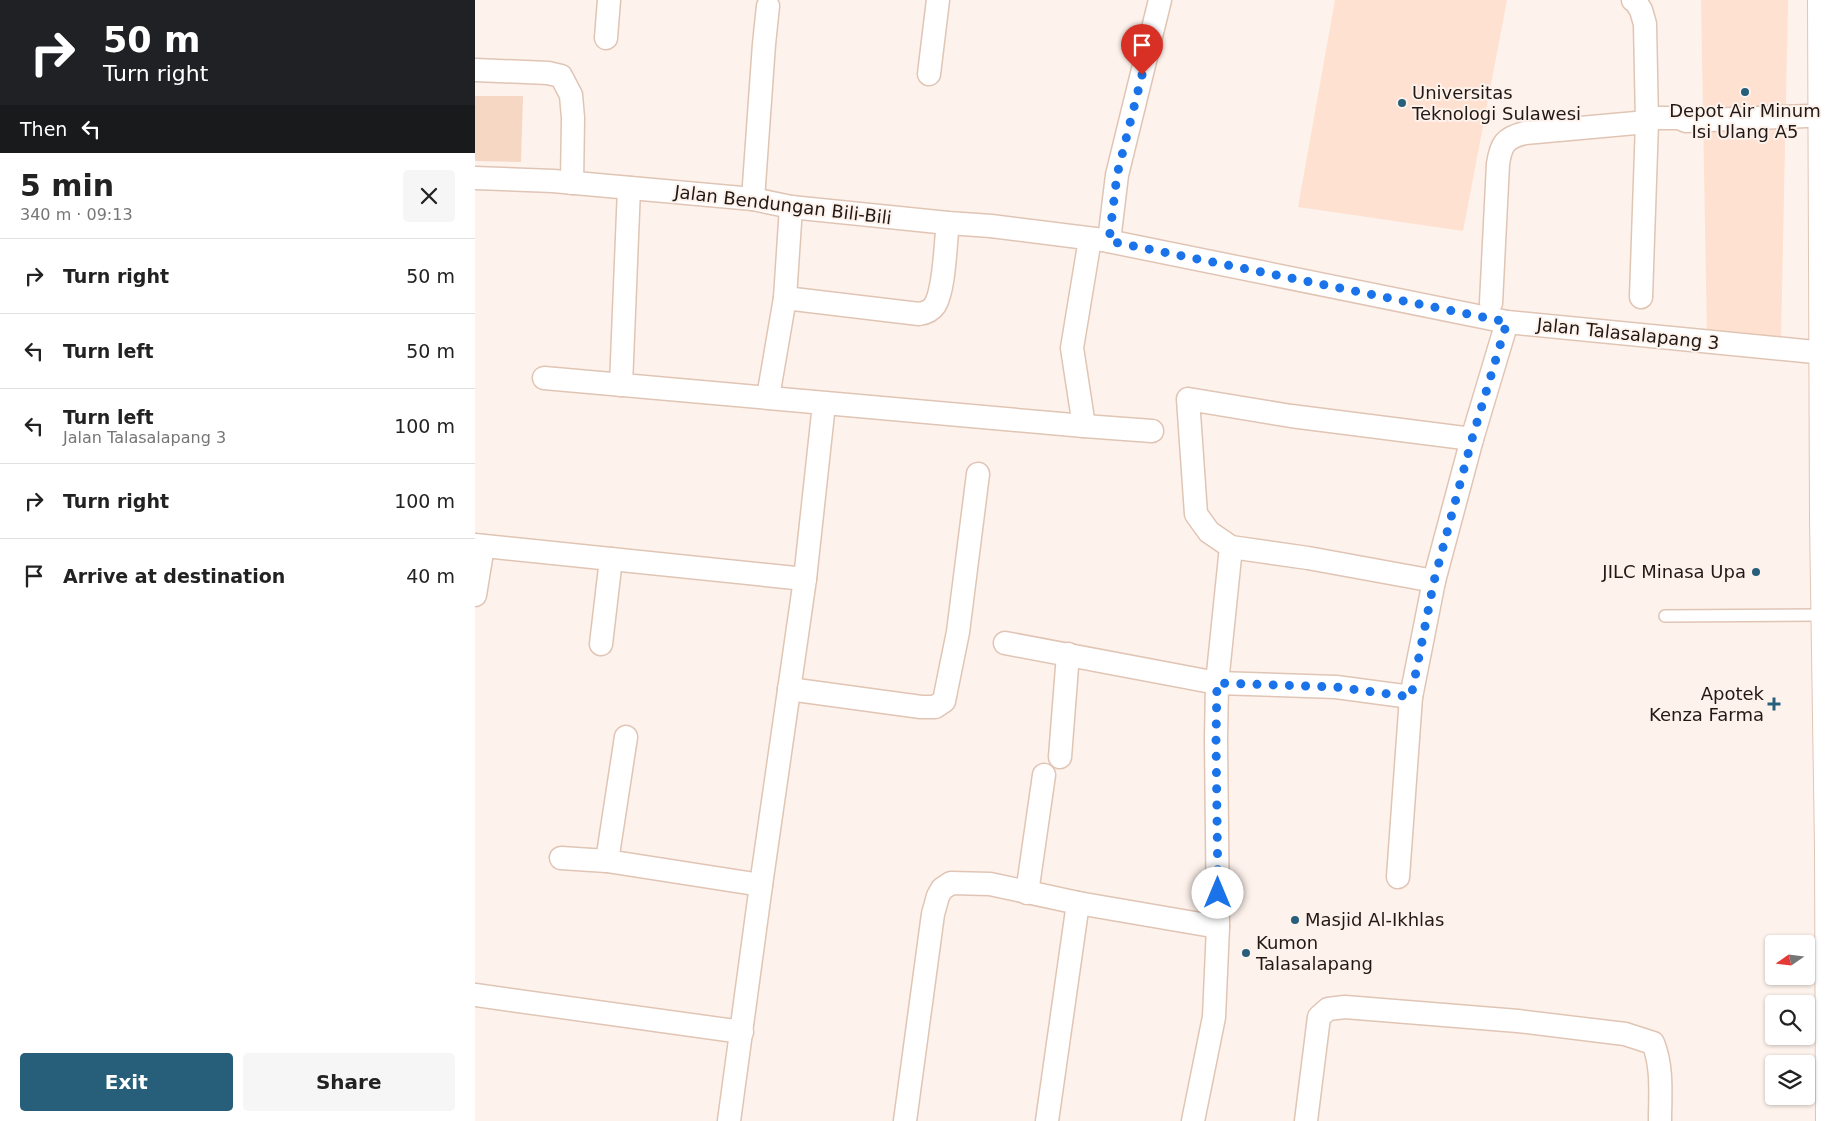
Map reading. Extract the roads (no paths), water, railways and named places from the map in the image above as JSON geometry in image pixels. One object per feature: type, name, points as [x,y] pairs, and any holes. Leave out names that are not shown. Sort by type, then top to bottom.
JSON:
[{"type":"main road","points":[[1822,0],[1826,33],[1827,115],[1825,353],[1830,1121]]},
{"type":"street","points":[[606,38],[609,0]]},
{"type":"street","points":[[929,74],[938,0]]},
{"type":"street","points":[[1084,426],[1072,348],[1160,0]]},
{"type":"street","points":[[1633,0],[1641,10],[1645,24],[1647,121],[1641,297]]},
{"type":"street","points":[[753,199],[763,44],[768,6]]},
{"type":"street","points":[[475,70],[548,73],[561,76],[571,94],[573,183]]},
{"type":"street","points":[[1491,303],[1498,164],[1501,148],[1508,139],[1525,133],[1647,121],[1679,124],[1686,121],[1827,115]]},
{"type":"street","name":"Jalan Bendungan Bili-Bili","points":[[475,178],[573,183],[753,199],[791,207],[948,224],[991,226],[1100,240]]},
{"type":"street","points":[[621,385],[629,188]]},
{"type":"street","points":[[768,398],[785,298],[791,207]]},
{"type":"street","points":[[785,298],[919,314],[925,313],[936,304],[948,224]]},
{"type":"street","name":"Jalan Talasalapang 3","points":[[1100,240],[1507,322],[1825,353]]},
{"type":"street","points":[[1399,877],[1411,697],[1434,581],[1472,439],[1507,322]]},
{"type":"street","points":[[545,378],[824,404],[1152,431]]},
{"type":"street","points":[[1434,581],[1309,558],[1231,547],[1209,532],[1196,514],[1188,399],[1291,416],[1472,439]]},
{"type":"street","points":[[729,1121],[805,579],[824,404]]},
{"type":"street","points":[[789,689],[921,708],[935,708],[944,701],[949,684],[958,632],[978,474]]},
{"type":"street","points":[[475,595],[479,546],[805,579]]},
{"type":"street","points":[[1193,1121],[1214,1017],[1218,927],[1217,683],[1231,547]]},
{"type":"street","points":[[601,644],[611,559]]},
{"type":"street","points":[[1005,643],[1217,683],[1336,687],[1411,697]]},
{"type":"street","points":[[1060,757],[1068,654]]},
{"type":"street","points":[[607,861],[626,737]]},
{"type":"street","points":[[1027,893],[1044,775]]},
{"type":"street","points":[[561,858],[607,861],[761,885]]},
{"type":"street","points":[[905,1121],[933,914],[942,889],[951,883],[990,884],[1078,904],[1218,927]]},
{"type":"street","points":[[1047,1121],[1078,904]]},
{"type":"street","points":[[475,995],[742,1032]]},
{"type":"street","points":[[1306,1121],[1319,1017],[1328,1010],[1345,1007],[1518,1022],[1625,1034],[1653,1043],[1659,1065],[1661,1121]]},
{"type":"lane","points":[[1665,616],[1826,615]]},
{"type":"place","name":"Depot Air Minum Isi Ulang A5","points":[[1745,92]]},
{"type":"place","name":"Universitas Teknologi Sulawesi","points":[[1402,103]]},
{"type":"place","name":"JILC Minasa Upa","points":[[1756,572]]},
{"type":"place","name":"Apotek Kenza Farma","points":[[1774,704]]},
{"type":"place","name":"Masjid Al-Ikhlas","points":[[1295,920]]},
{"type":"place","name":"Kumon Talasalapang","points":[[1246,953]]}]
